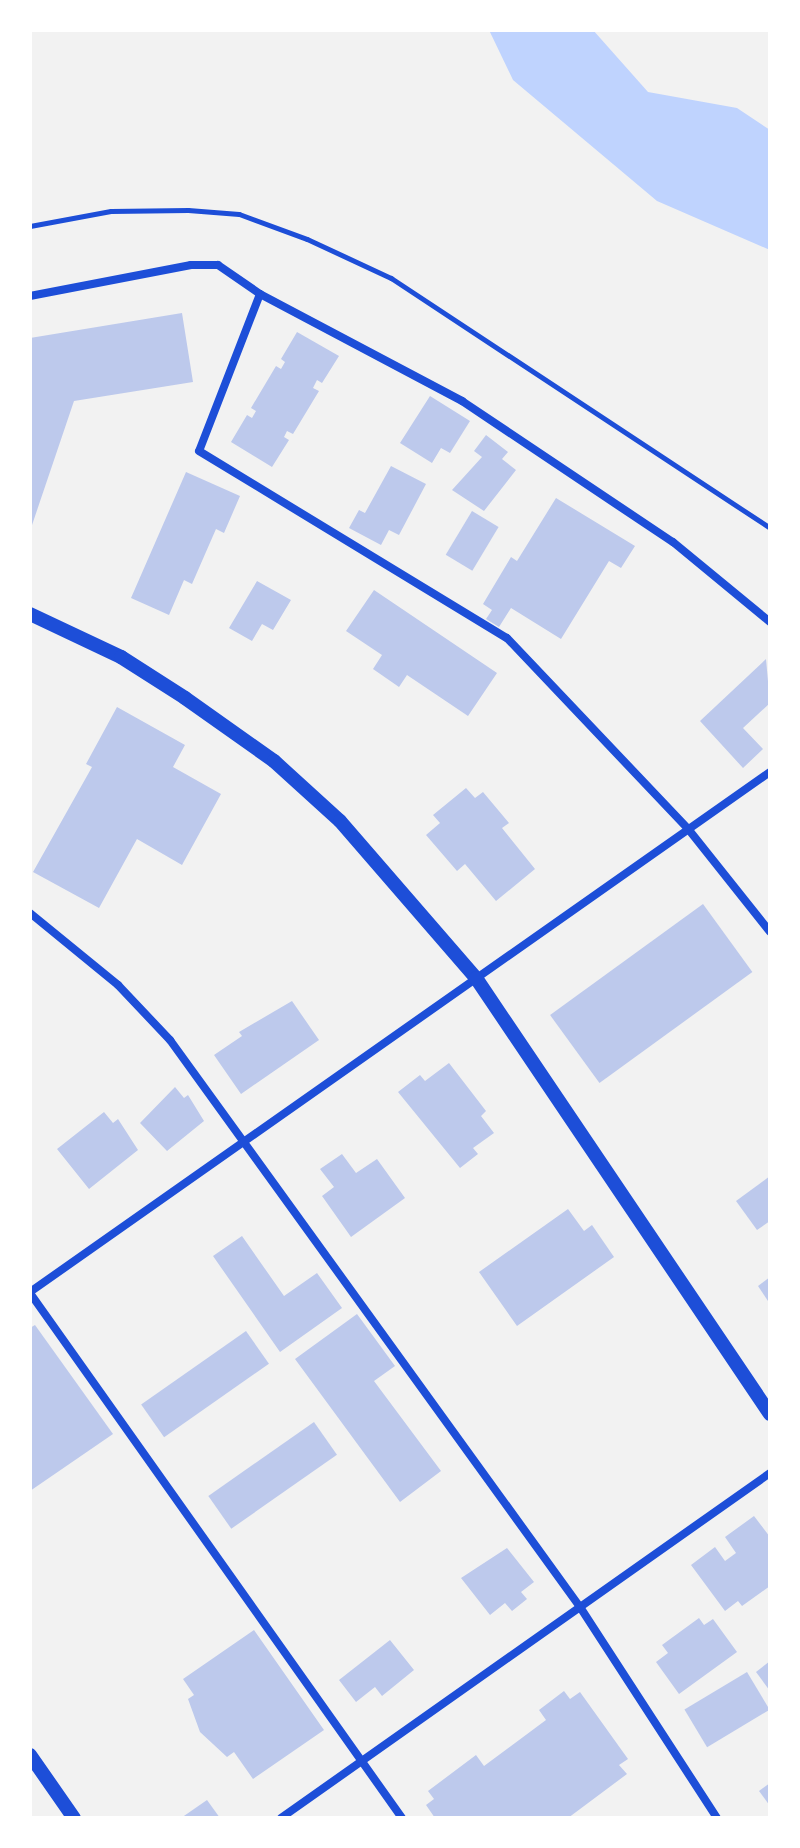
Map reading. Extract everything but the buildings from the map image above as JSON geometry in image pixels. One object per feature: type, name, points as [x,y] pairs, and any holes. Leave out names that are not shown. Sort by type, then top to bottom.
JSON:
[{"type":"street","points":[[30,296],[191,265],[218,265],[260,294],[462,401],[673,542],[770,622]]},
{"type":"street","points":[[260,294],[199,451],[507,638],[689,830],[770,932]]},
{"type":"street","points":[[30,614],[121,657],[274,761],[340,821],[476,978],[770,1414]]},
{"type":"street","points":[[402,1818],[30,1293],[770,772]]},
{"type":"street","points":[[30,913],[118,985],[170,1040],[580,1607],[717,1818]]},
{"type":"street","points":[[281,1818],[770,1473]]},
{"type":"street","points":[[30,1755],[74,1818]]},
{"type":"path","points":[[30,226],[111,211],[188,210],[239,214],[307,239],[391,278],[770,528]]},
{"type":"water","points":[[489,30],[593,30],[648,92],[737,108],[770,130],[770,250],[657,201],[513,80]]}]
